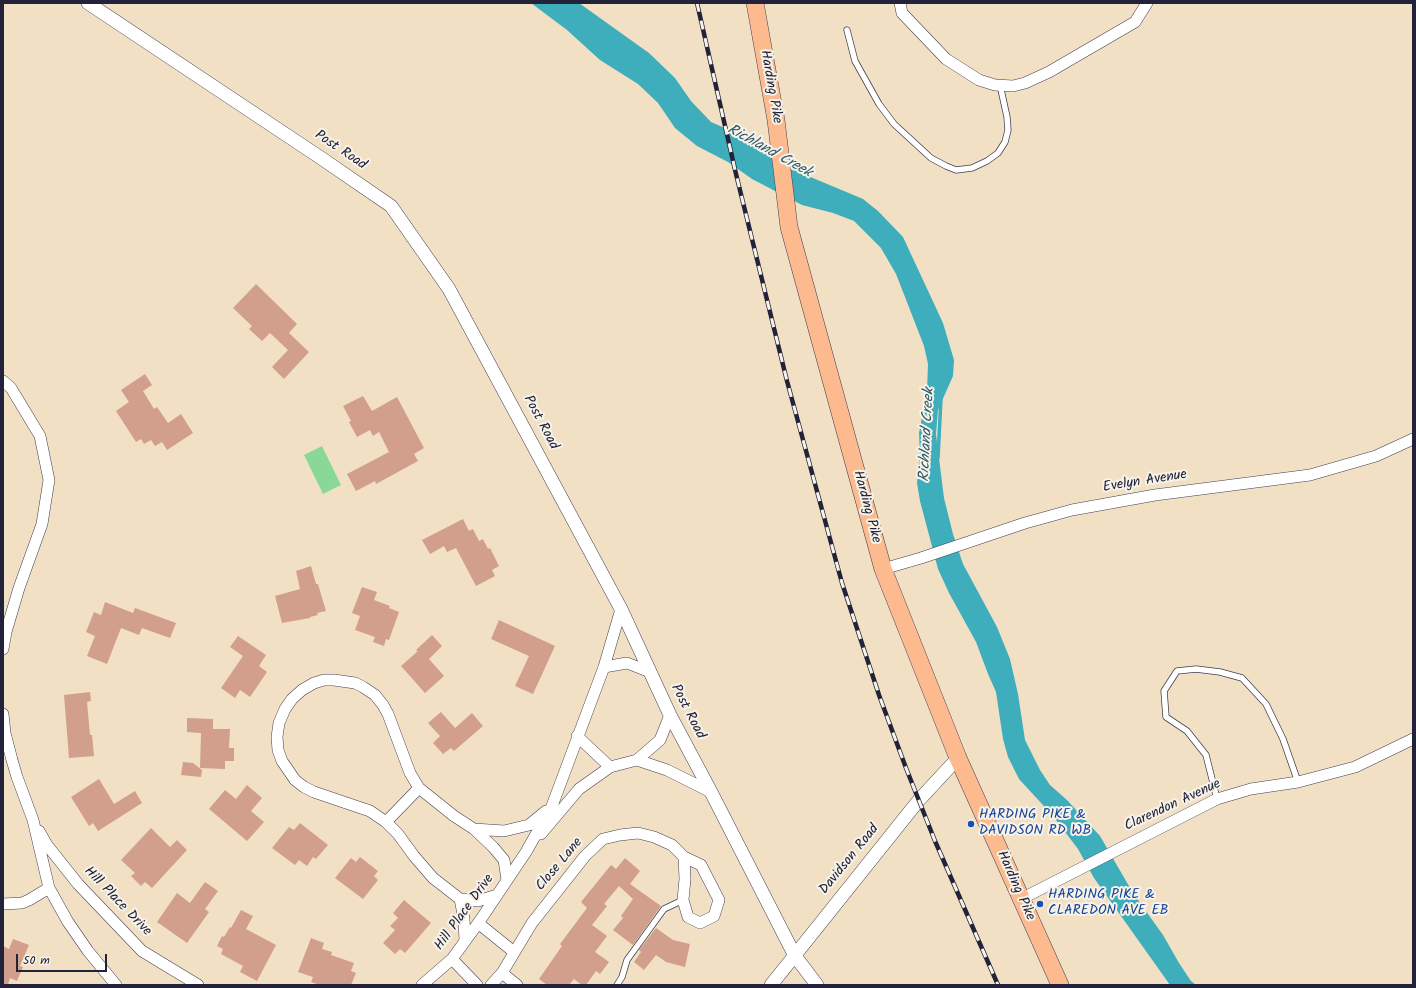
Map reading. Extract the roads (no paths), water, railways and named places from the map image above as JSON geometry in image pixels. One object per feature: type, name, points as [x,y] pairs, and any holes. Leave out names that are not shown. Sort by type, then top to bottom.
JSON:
[{"type":"main road","name":"Harding Pike","points":[[755,3],[776,120],[789,227],[883,569],[958,758],[1060,985]]},
{"type":"street","name":"Post Road","points":[[88,3],[391,206],[449,289],[621,609],[670,715],[795,956],[817,985]]},
{"type":"street","points":[[900,3],[902,13],[946,59],[979,80],[1000,85],[1013,86],[1049,72],[1135,22],[1147,3]]},
{"type":"street","points":[[3,381],[11,388],[40,436],[49,480],[42,524],[19,588],[6,632],[3,649]]},
{"type":"street","name":"Evelyn Avenue","points":[[883,569],[1025,523],[1072,510],[1155,495],[1310,475],[1376,456],[1413,439]]},
{"type":"street","name":"Hill Place Drive","points":[[422,985],[452,959],[526,852],[552,806],[604,667],[621,609]]},
{"type":"street","points":[[604,667],[627,663],[650,672]]},
{"type":"street","points":[[497,895],[478,901],[460,899],[433,878],[398,834],[386,822],[370,811],[314,792],[295,780],[282,762],[278,750],[277,737],[279,724],[285,709],[292,698],[314,683],[324,680],[346,681],[363,687],[375,695],[388,714],[410,773],[419,788],[454,816],[474,829],[493,846],[504,860],[507,880]]},
{"type":"street","name":"Hill Place Drive","points":[[3,714],[7,761],[16,777],[33,820],[47,845],[78,884],[142,951],[198,985]]},
{"type":"street","name":"Hill Place Drive","points":[[526,852],[579,789],[610,768],[637,760],[660,740],[670,715]]},
{"type":"street","points":[[577,736],[610,768]]},
{"type":"street","name":"Clarendon Avenue","points":[[1021,899],[1217,799],[1251,788],[1298,782],[1355,767],[1413,739]]},
{"type":"street","name":"Davidson Road","points":[[771,985],[919,800],[958,758]]},
{"type":"street","points":[[637,760],[667,770],[711,792]]},
{"type":"street","points":[[386,822],[419,788]]},
{"type":"street","points":[[474,829],[504,831],[529,825],[552,806]]},
{"type":"street","name":"Hill Place Drive","points":[[33,820],[49,888],[68,922],[88,951],[116,985]]},
{"type":"street","name":"Close Lane","points":[[491,985],[502,973],[532,923],[585,856],[603,839],[620,834],[643,834],[672,845],[684,857],[701,865],[719,900],[714,916],[700,923],[688,916],[683,900],[685,879],[684,857]]},
{"type":"street","points":[[3,904],[22,903],[49,888]]},
{"type":"street","points":[[460,899],[464,919],[465,941]]},
{"type":"street","points":[[478,923],[514,952]]},
{"type":"street","points":[[452,959],[477,985]]},
{"type":"street","points":[[502,973],[517,985]]},
{"type":"lane","points":[[847,30],[855,61],[879,104],[894,124],[931,158],[956,170],[972,168],[987,161],[998,153],[1005,142],[1008,130],[1007,117],[1000,85]]},
{"type":"lane","points":[[1217,799],[1206,755],[1187,731],[1166,717],[1164,691],[1177,670],[1196,669],[1220,672],[1242,678],[1266,704],[1283,739],[1298,782]]},
{"type":"lane","points":[[617,985],[622,977],[627,960],[664,909],[683,900]]},
{"type":"water","points":[[531,3],[579,3],[649,53],[675,78],[691,101],[711,122],[752,140],[801,173],[863,199],[878,211],[903,237],[943,323],[954,360],[953,376],[938,410],[936,434],[944,498],[953,534],[963,564],[997,627],[1010,659],[1018,694],[1025,740],[1040,770],[1050,785],[1067,800],[1100,836],[1133,893],[1163,935],[1191,981],[1196,985],[1170,985],[1094,878],[1078,849],[1053,816],[1019,779],[1008,757],[1003,739],[996,692],[976,642],[949,593],[938,569],[920,501],[917,483],[920,455],[919,433],[927,391],[928,364],[924,346],[896,274],[881,248],[854,221],[833,213],[802,205],[752,179],[728,162],[697,146],[675,128],[658,103],[638,84],[600,60],[567,30]]},
{"type":"waterway","name":"Richland Creek","points":[[938,458],[941,398]]},
{"type":"railway","points":[[697,3],[736,174],[787,381],[842,583],[879,695],[906,768],[935,841],[998,985]]},
{"type":"place","name":"HARDING PIKE & DAVIDSON RD WB","points":[[971,824]]},
{"type":"place","name":"HARDING PIKE & CLAREDON AVE EB","points":[[1040,904]]}]
